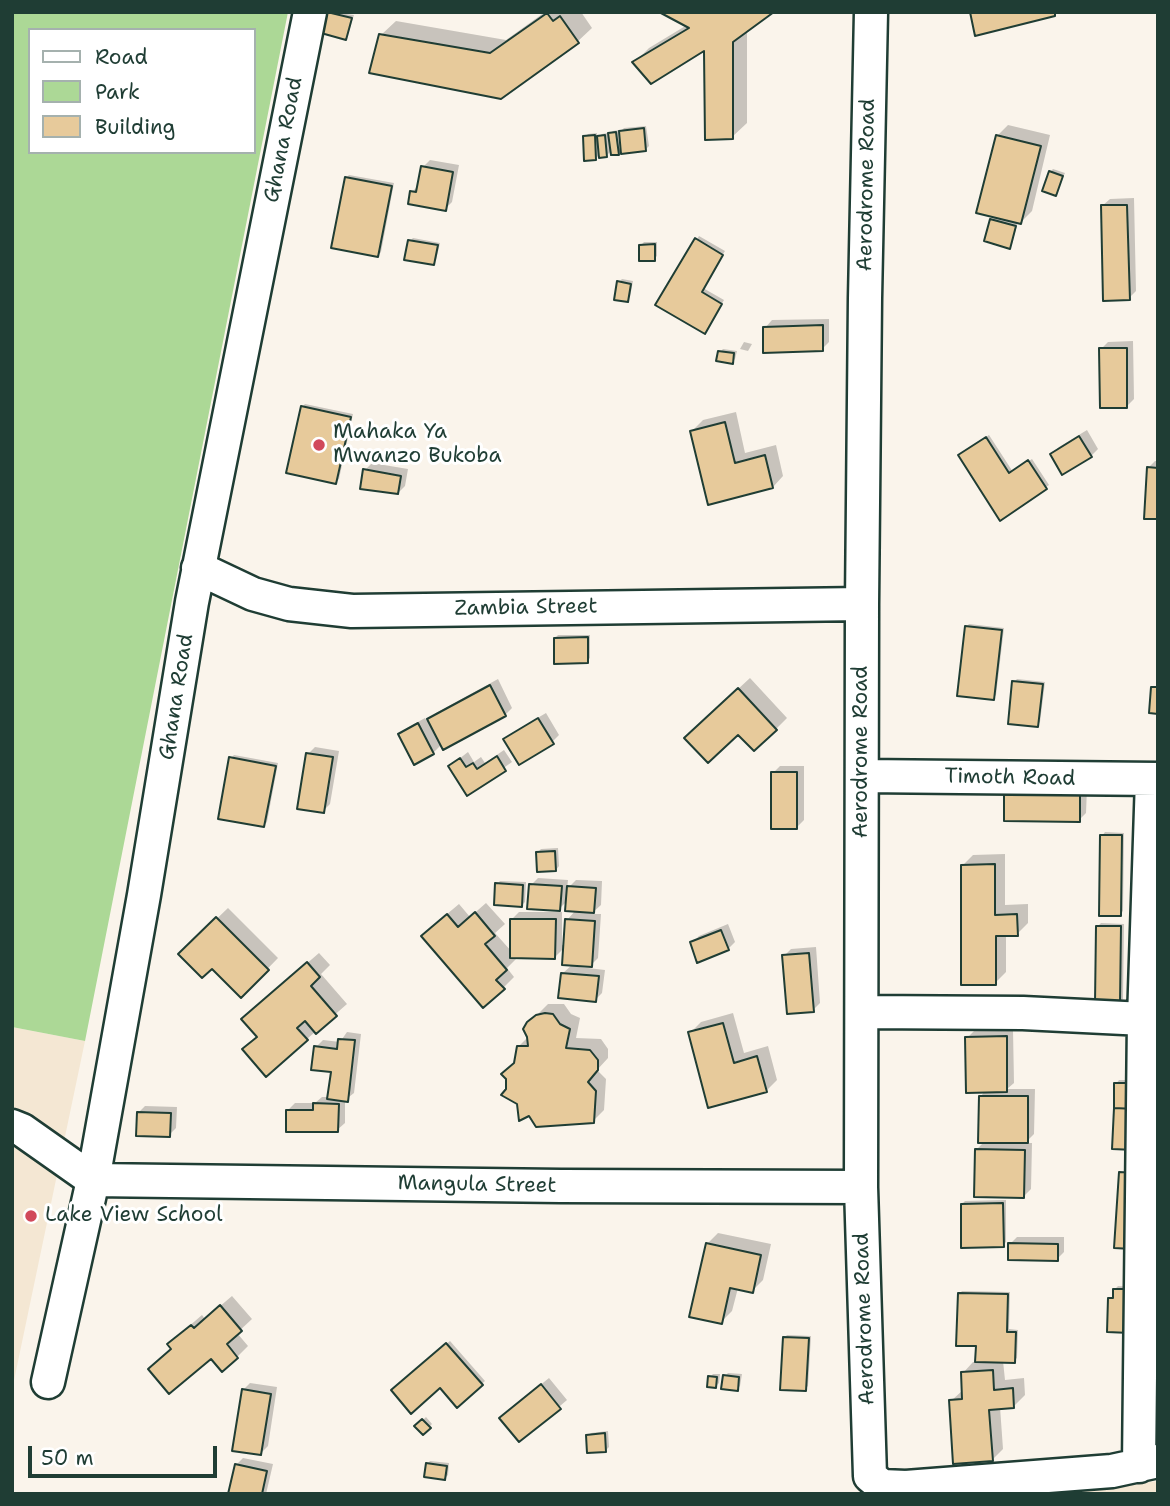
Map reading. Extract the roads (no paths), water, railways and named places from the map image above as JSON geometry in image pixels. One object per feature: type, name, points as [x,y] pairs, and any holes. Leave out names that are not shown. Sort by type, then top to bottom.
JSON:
[{"type":"street","name":"Ghana Road","points":[[48,1381],[93,1180],[198,568],[310,12]]},
{"type":"street","name":"Aerodrome Road","points":[[872,12],[864,299],[861,1187],[870,1476],[882,1490]]},
{"type":"street","name":"Zambia Street","points":[[198,568],[265,598],[289,604],[352,611],[862,604]]},
{"type":"street","name":"Timoth Road","points":[[863,776],[1155,779]]},
{"type":"street","points":[[882,1490],[1130,1473],[1144,1020],[1155,779]]},
{"type":"street","points":[[862,1012],[1023,1013],[1144,1020]]},
{"type":"street","points":[[12,1126],[22,1130],[93,1180]]},
{"type":"street","name":"Mangula Street","points":[[93,1180],[861,1187]]},
{"type":"place","name":"Mahaka Ya Mwanzo Bukoba","points":[[319,445]]},
{"type":"place","name":"Lake View School","points":[[31,1216]]}]
